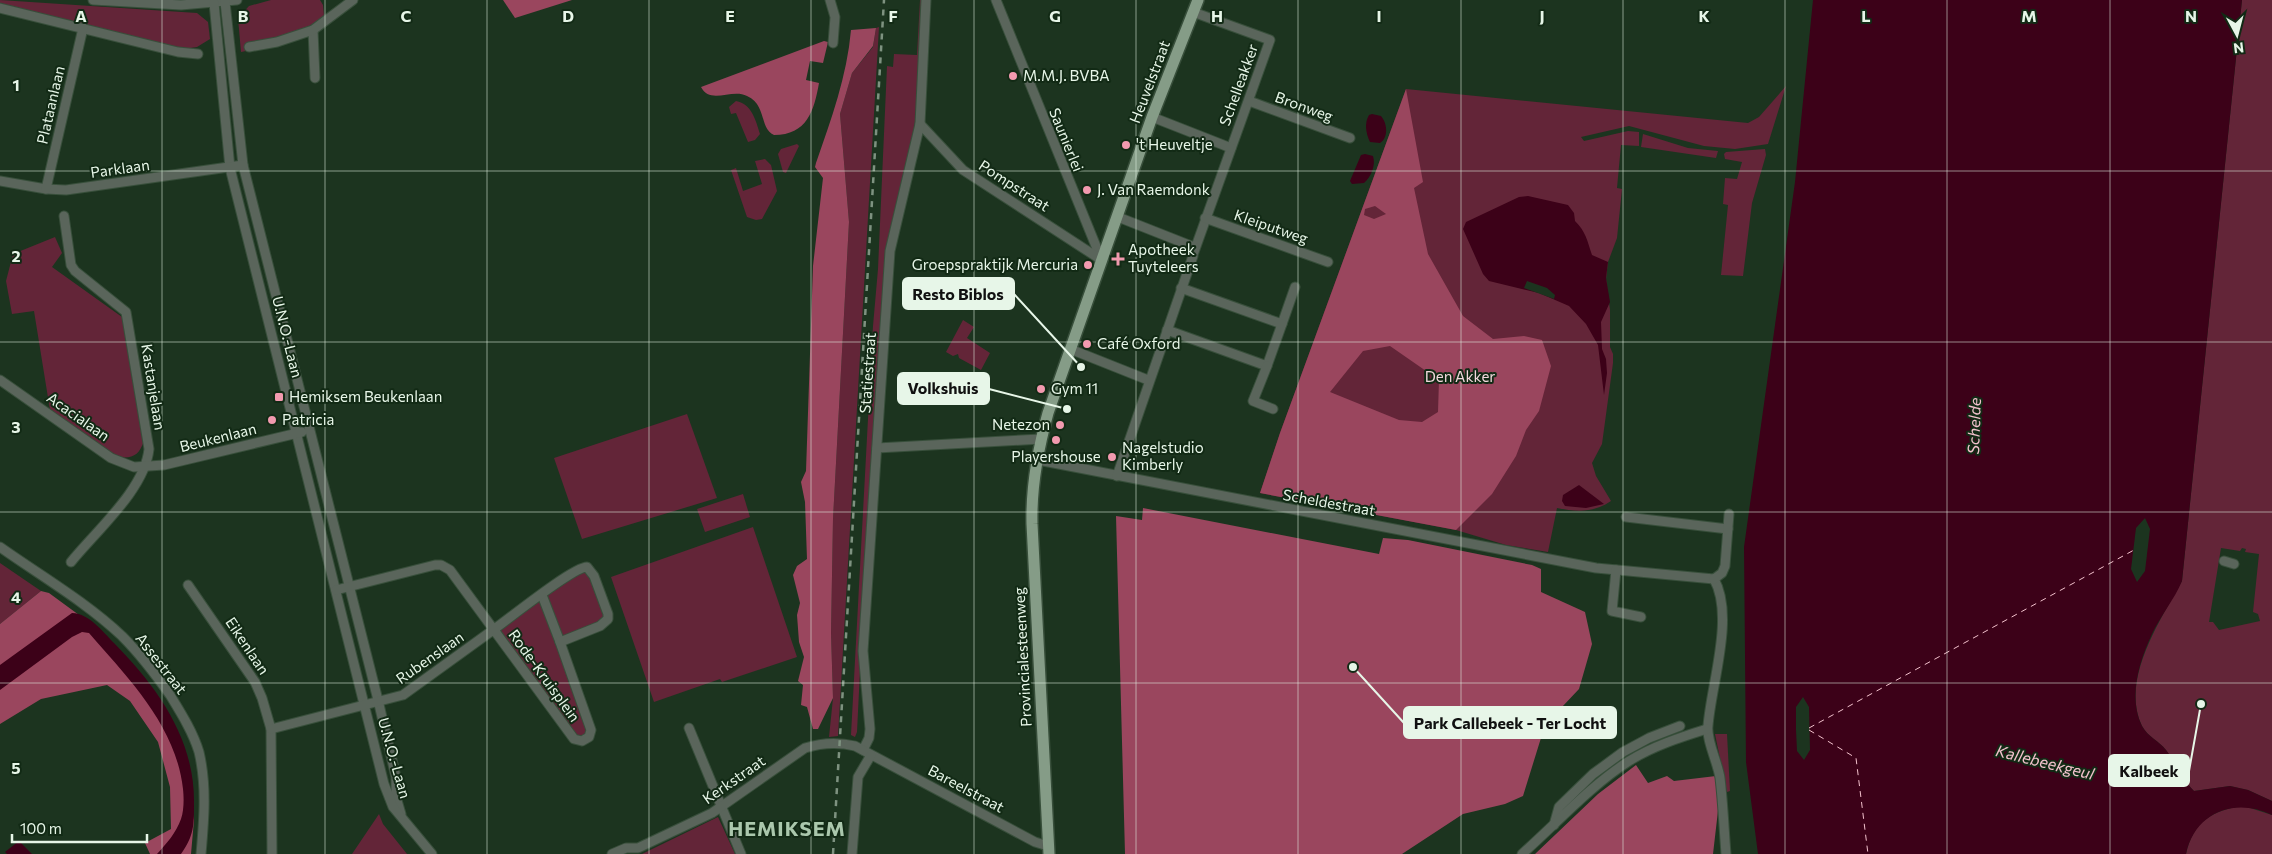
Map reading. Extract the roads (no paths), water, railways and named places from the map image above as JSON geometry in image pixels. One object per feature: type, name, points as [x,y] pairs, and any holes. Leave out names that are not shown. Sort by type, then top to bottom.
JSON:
[{"type":"main road","name":"Heuvelstraat","points":[[1038,460],[1041,439],[1070,349],[1152,117],[1198,0]]},
{"type":"main road","name":"Provincialesteenweg","points":[[1038,460],[1032,524],[1049,850]]},
{"type":"street","points":[[93,0],[163,5],[237,0]]},
{"type":"street","points":[[249,47],[277,42],[313,30],[353,0]]},
{"type":"street","points":[[830,0],[835,17],[833,43]]},
{"type":"street","name":"Statiestraat","points":[[852,854],[858,777],[867,753],[870,729],[863,651],[890,251],[920,124],[926,0]]},
{"type":"street","name":"Saunierlei","points":[[996,0],[1102,261]]},
{"type":"street","name":"U.N.O.-Laan","points":[[225,2],[243,165],[378,700],[396,777],[396,797],[402,817]]},
{"type":"street","name":"U.N.O.-Laan","points":[[214,3],[230,168],[387,794],[393,807],[432,854]]},
{"type":"street","points":[[0,8],[178,52],[198,54]]},
{"type":"street","name":"Schelleakker","points":[[1117,476],[1148,380],[1270,40],[1193,12]]},
{"type":"street","name":"Plataanlaan","points":[[46,189],[83,28]]},
{"type":"street","points":[[313,30],[315,78]]},
{"type":"street","points":[[219,62],[232,61]]},
{"type":"street","name":"Bronweg","points":[[1249,101],[1350,138]]},
{"type":"street","points":[[1152,117],[1232,148]]},
{"type":"street","name":"Pompstraat","points":[[920,124],[963,170],[1102,261]]},
{"type":"street","name":"Parklaan","points":[[0,181],[46,189],[66,190],[243,165]]},
{"type":"street","name":"Kastanjelaan","points":[[64,216],[71,265],[74,271],[126,312],[150,449],[145,468],[113,516],[95,533],[71,562]]},
{"type":"street","points":[[1118,217],[1193,252]]},
{"type":"street","name":"Kleiputweg","points":[[1205,218],[1328,262]]},
{"type":"street","points":[[1273,409],[1254,401],[1296,287]]},
{"type":"street","points":[[1181,288],[1282,324]]},
{"type":"street","points":[[1167,330],[1267,366]]},
{"type":"street","points":[[1070,349],[1148,380]]},
{"type":"street","name":"Acacialaan","points":[[0,380],[111,458],[134,467],[145,468]]},
{"type":"street","name":"Beukenlaan","points":[[145,468],[164,466],[310,430]]},
{"type":"street","points":[[876,448],[1041,439]]},
{"type":"street","name":"Scheldestraat","points":[[1038,460],[1616,570],[1714,579]]},
{"type":"street","points":[[1726,854],[1720,777],[1707,729],[1720,656],[1722,605],[1718,586],[1714,579],[1722,573],[1725,566],[1729,514]]},
{"type":"street","points":[[1626,518],[1728,528]]},
{"type":"street","name":"Assestraat","points":[[0,547],[68,593],[122,636],[156,676],[184,716],[198,751],[204,782],[205,804],[201,854]]},
{"type":"street","points":[[2224,562],[2234,564]]},
{"type":"street","points":[[336,590],[441,565],[450,570],[493,630]]},
{"type":"street","name":"Rode-Kruisplein","points":[[542,595],[590,730],[590,737],[582,741],[574,739],[493,630],[581,567],[587,567],[594,576],[608,619],[600,626],[560,642]]},
{"type":"street","points":[[1616,570],[1612,611],[1641,618]]},
{"type":"street","name":"Eikenlaan","points":[[188,585],[255,682],[262,698],[271,729],[272,854]]},
{"type":"street","name":"Rubenslaan","points":[[378,700],[402,695],[493,630]]},
{"type":"street","name":"U.N.O.-Laan","points":[[365,703],[378,700]]},
{"type":"street","points":[[271,729],[365,703]]},
{"type":"street","points":[[1554,826],[1559,807],[1593,774],[1623,752],[1649,738],[1680,726]]},
{"type":"street","points":[[689,728],[741,854]]},
{"type":"street","points":[[1522,854],[1579,801],[1630,761],[1667,743],[1707,729]]},
{"type":"street","name":"Kerkstraat","points":[[612,854],[626,848],[638,848],[721,808],[805,748],[816,745],[840,744],[867,753]]},
{"type":"street","name":"Bareelstraat","points":[[867,753],[1049,850]]},
{"type":"water","points":[[1813,0],[2242,0],[2182,581],[2147,645],[2139,668],[2136,703],[2144,730],[2166,750],[2194,791],[2230,786],[2248,790],[2272,801],[2272,815],[2244,808],[2231,808],[2218,812],[2207,818],[2198,828],[2186,854],[1758,854],[1746,762],[1744,547],[1795,182]]},
{"type":"water","points":[[1369,115],[1381,116],[1386,126],[1385,137],[1380,143],[1370,142],[1367,136],[1366,121]]},
{"type":"water","points":[[1361,155],[1373,156],[1374,163],[1371,174],[1364,183],[1352,184],[1350,181]]},
{"type":"water","points":[[1528,196],[1568,205],[1574,213],[1575,221],[1586,236],[1592,255],[1608,262],[1606,278],[1610,302],[1601,322],[1602,349],[1606,359],[1607,373],[1604,395],[1598,345],[1586,324],[1569,306],[1539,293],[1489,281],[1483,274],[1463,229],[1466,222],[1519,197]]},
{"type":"water","points":[[1579,485],[1604,504],[1586,508],[1565,506],[1562,501],[1563,495]]},
{"type":"water","points":[[72,613],[84,616],[95,624],[130,660],[159,697],[181,736],[193,780],[194,818],[189,842],[181,854],[157,854],[177,829],[183,808],[183,789],[179,766],[171,745],[161,724],[148,705],[120,668],[89,633],[82,632],[72,637],[0,690],[0,665]]},
{"type":"water","points":[[19,841],[32,854],[7,854],[5,852]]},
{"type":"railway","points":[[833,854],[884,0]]},
{"type":"place","name":"M.M.J. BVBA","points":[[1013,76]]},
{"type":"place","name":"'t Heuveltje","points":[[1126,145]]},
{"type":"place","name":"J. Van Raemdonk","points":[[1087,190]]},
{"type":"place","name":"Apotheek Tuyteleers","points":[[1118,259]]},
{"type":"place","name":"Groepspraktijk Mercuria","points":[[1088,265]]},
{"type":"place","name":"Café Oxford","points":[[1087,344]]},
{"type":"place","name":"Resto Biblos","points":[[1081,367]]},
{"type":"place","name":"Gym 11","points":[[1041,389]]},
{"type":"place","name":"Hemiksem Beukenlaan","points":[[279,397]]},
{"type":"place","name":"Volkshuis","points":[[1067,409]]},
{"type":"place","name":"Patricia","points":[[272,420]]},
{"type":"place","name":"Netezon","points":[[1060,425]]},
{"type":"place","name":"Playershouse","points":[[1056,440]]},
{"type":"place","name":"Nagelstudio Kimberly","points":[[1112,457]]},
{"type":"place","name":"Park Callebeek - Ter Locht","points":[[1353,667]]},
{"type":"place","name":"Kalbeek","points":[[2201,704]]},
{"type":"district","name":"HEMIKSEM","points":[[787,829]]},
{"type":"park label","name":"Den Akker","points":[[1460,377]]},
{"type":"water label","name":"Schelde","points":[[1974,426]]},
{"type":"water label","name":"Kallebeekgeul","points":[[2045,762]]}]
